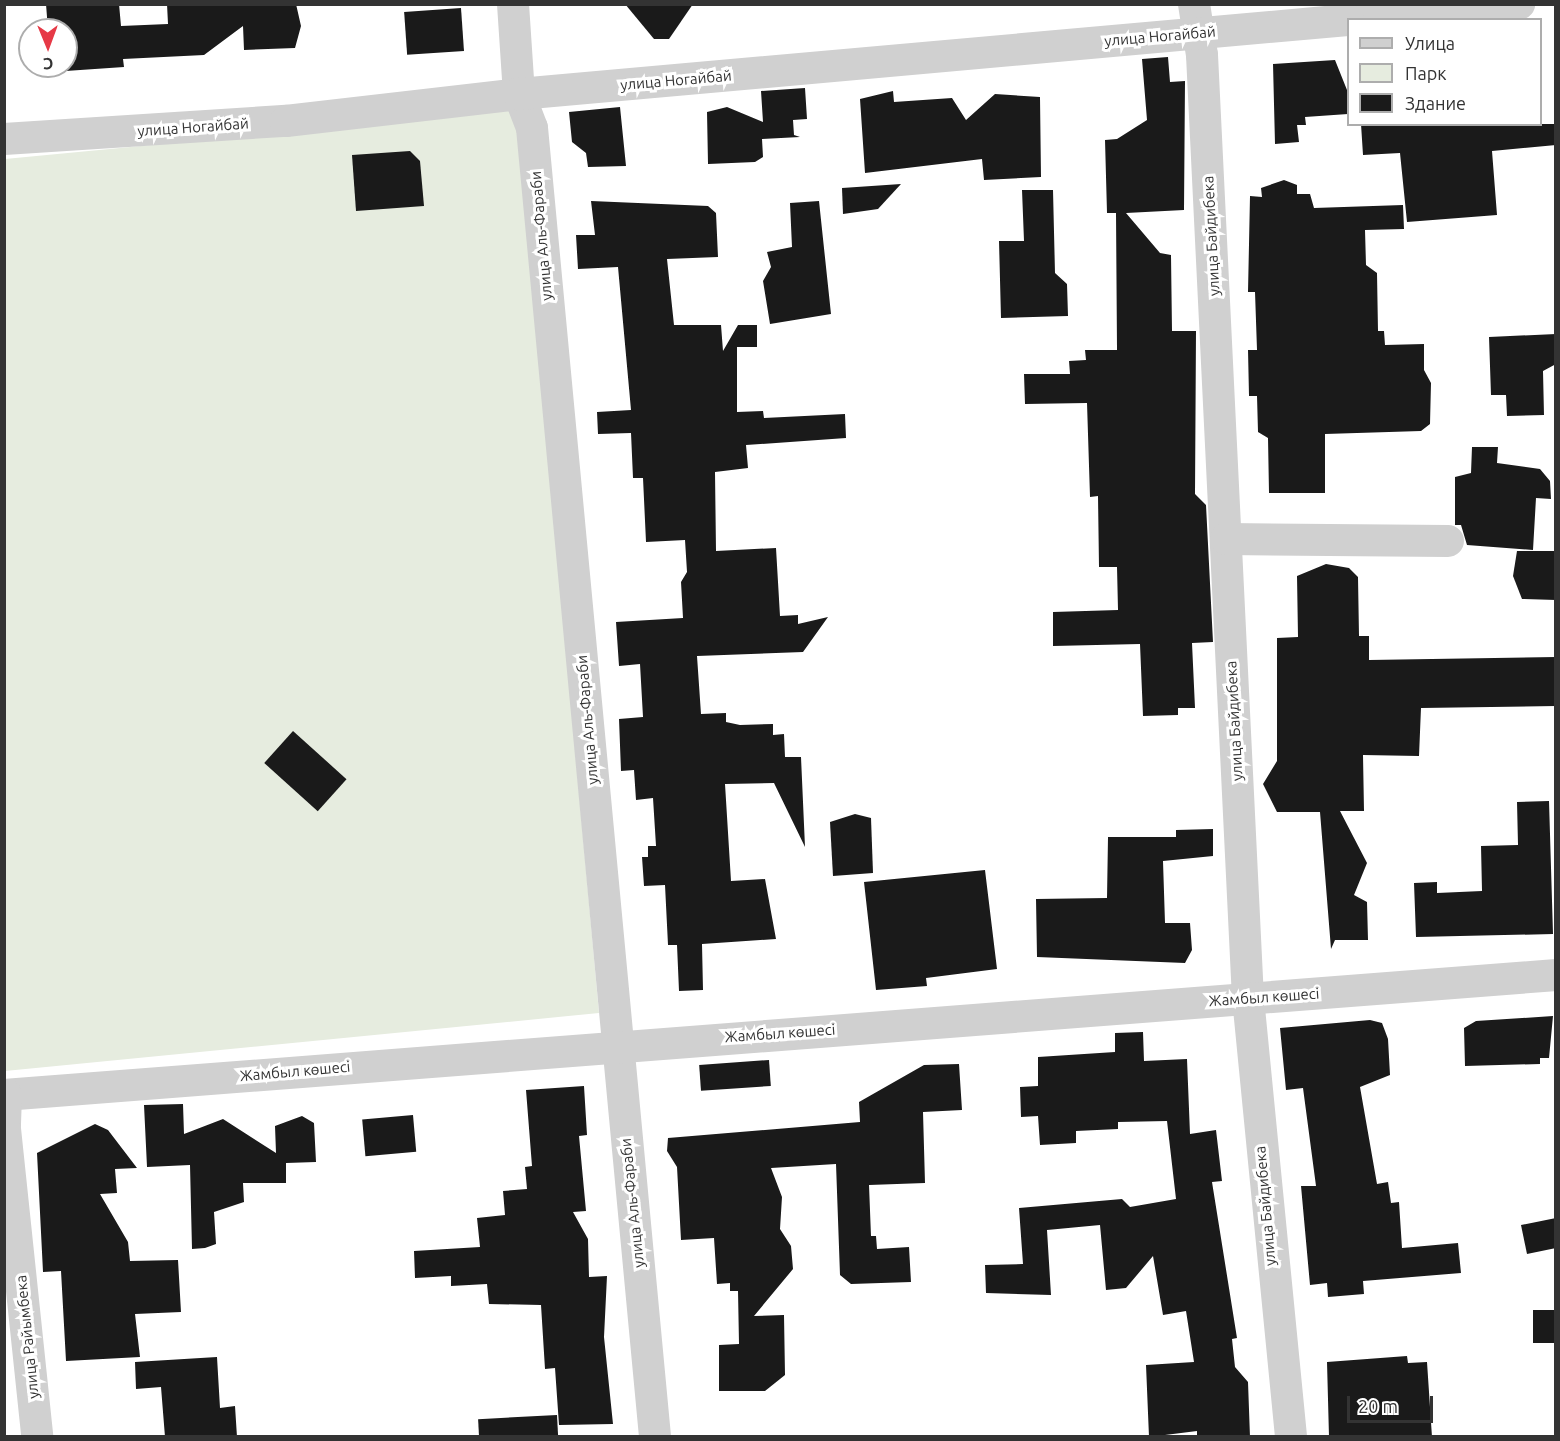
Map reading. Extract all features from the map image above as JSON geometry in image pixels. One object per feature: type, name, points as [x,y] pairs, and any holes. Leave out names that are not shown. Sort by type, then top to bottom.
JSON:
[{"type":"street","name":"улица Аль-Фараби","points":[[513,4],[519,94],[532,128],[614,1045],[655,1437]]},
{"type":"street","name":"улица Ногайбай","points":[[1371,18],[1519,4]]},
{"type":"street","name":"улица Ногайбай","points":[[4,139],[286,121],[1195,18],[1347,20]]},
{"type":"street","name":"улица Байдибека","points":[[1195,18],[1226,539],[1248,998],[1291,1437]]},
{"type":"street","points":[[1226,539],[1448,541]]},
{"type":"street","name":"Жамбыл көшесі","points":[[5,1095],[614,1045],[1556,975]]},
{"type":"street","name":"улица Райымбека","points":[[5,1095],[5,1129],[37,1437]]},
{"type":"green space","points":[[517,110],[599,1013],[5,1071],[5,159]]},
{"type":"building","points":[[46,4],[119,4],[121,26],[168,24],[167,4],[296,4],[301,26],[295,48],[244,50],[243,26],[204,55],[123,59],[124,67],[78,70],[78,18],[47,18]]},
{"type":"building","points":[[625,4],[693,4],[669,39],[654,39]]},
{"type":"building","points":[[461,8],[464,51],[407,55],[404,12]]},
{"type":"building","points":[[1168,57],[1170,82],[1185,81],[1184,210],[1126,213],[1160,253],[1171,255],[1172,331],[1196,331],[1195,494],[1206,505],[1213,642],[1192,643],[1195,708],[1178,708],[1178,715],[1143,716],[1140,644],[1053,646],[1053,612],[1118,610],[1117,567],[1099,567],[1098,496],[1090,497],[1087,403],[1025,404],[1024,374],[1070,374],[1069,361],[1086,360],[1085,350],[1117,350],[1116,213],[1107,213],[1105,140],[1117,139],[1147,120],[1142,59]]},
{"type":"building","points":[[1335,60],[1347,90],[1347,114],[1305,117],[1306,125],[1297,125],[1299,142],[1275,144],[1273,64]]},
{"type":"building","points":[[805,88],[807,119],[793,120],[794,135],[800,137],[762,139],[763,157],[755,162],[708,164],[707,112],[727,107],[763,122],[761,91]]},
{"type":"building","points":[[893,91],[894,102],[952,98],[966,120],[995,94],[1040,97],[1041,177],[984,180],[982,159],[865,173],[860,99]]},
{"type":"building","points":[[620,107],[626,166],[588,167],[586,153],[572,142],[569,112]]},
{"type":"building","points":[[1542,124],[1556,124],[1556,145],[1492,151],[1497,215],[1407,222],[1400,153],[1363,155],[1361,126],[1542,126]]},
{"type":"building","points":[[410,151],[420,161],[424,206],[356,211],[352,155]]},
{"type":"building","points":[[1284,180],[1297,185],[1297,194],[1310,194],[1314,208],[1403,205],[1404,229],[1365,230],[1366,265],[1377,273],[1378,331],[1384,331],[1385,345],[1424,344],[1424,370],[1431,383],[1430,424],[1421,431],[1325,434],[1325,493],[1269,493],[1268,438],[1258,432],[1257,396],[1249,396],[1248,350],[1257,350],[1255,292],[1248,292],[1250,196],[1262,197],[1261,188]]},
{"type":"building","points":[[901,184],[878,209],[843,214],[842,188]]},
{"type":"building","points":[[1022,190],[1053,190],[1055,273],[1067,284],[1068,316],[1001,318],[999,241],[1024,241]]},
{"type":"building","points":[[591,201],[708,206],[716,213],[718,257],[667,259],[674,325],[721,325],[723,351],[738,325],[757,325],[757,347],[737,347],[737,412],[763,411],[764,418],[845,414],[846,438],[746,445],[748,468],[715,472],[716,551],[776,548],[780,616],[798,615],[798,624],[828,617],[803,652],[697,656],[701,714],[726,713],[726,722],[740,725],[773,724],[773,735],[784,734],[785,757],[801,757],[805,847],[774,783],[725,784],[731,881],[765,879],[776,939],[702,944],[703,990],[679,991],[677,945],[668,945],[665,885],[644,886],[642,857],[648,857],[648,846],[656,846],[653,798],[636,800],[634,770],[621,771],[619,719],[643,717],[640,664],[619,666],[616,622],[683,618],[681,582],[687,572],[685,540],[646,542],[643,478],[633,478],[631,433],[598,434],[597,412],[631,410],[618,267],[578,269],[576,235],[595,235]]},
{"type":"building","points":[[819,201],[831,314],[770,324],[763,281],[771,267],[767,252],[792,247],[790,203]]},
{"type":"building","points":[[1556,334],[1556,364],[1543,371],[1544,415],[1507,416],[1506,395],[1491,395],[1489,337]]},
{"type":"building","points":[[1472,447],[1498,447],[1497,463],[1540,469],[1550,481],[1551,499],[1536,498],[1533,550],[1467,545],[1461,525],[1455,525],[1455,477],[1471,473]]},
{"type":"building","points":[[1517,551],[1556,551],[1556,600],[1522,599],[1513,576]]},
{"type":"building","points":[[1326,564],[1349,568],[1358,577],[1359,636],[1369,636],[1369,660],[1556,657],[1556,706],[1421,708],[1419,756],[1363,755],[1364,811],[1340,811],[1367,863],[1354,895],[1367,902],[1368,940],[1335,940],[1331,949],[1320,812],[1277,812],[1263,784],[1277,761],[1277,638],[1298,637],[1297,576]]},
{"type":"building","points":[[293,731],[347,779],[318,811],[264,763]]},
{"type":"building","points":[[1549,801],[1553,934],[1416,937],[1414,883],[1437,882],[1437,893],[1482,891],[1481,846],[1518,845],[1517,802]]},
{"type":"building","points":[[855,814],[871,818],[873,873],[833,876],[830,822]]},
{"type":"building","points":[[1213,829],[1213,856],[1163,861],[1165,923],[1190,923],[1192,950],[1185,963],[1037,957],[1036,899],[1107,898],[1108,837],[1176,837],[1176,830]]},
{"type":"building","points":[[985,870],[997,969],[926,978],[927,986],[876,990],[864,882]]},
{"type":"building","points":[[1553,1016],[1549,1058],[1540,1058],[1540,1064],[1465,1066],[1464,1028],[1476,1021]]},
{"type":"building","points":[[1370,1020],[1382,1023],[1388,1039],[1390,1075],[1360,1087],[1377,1184],[1388,1182],[1391,1203],[1399,1202],[1402,1248],[1458,1243],[1461,1273],[1363,1281],[1364,1294],[1328,1297],[1327,1283],[1310,1285],[1301,1186],[1316,1186],[1303,1088],[1286,1090],[1280,1028]]},
{"type":"building","points":[[1143,1032],[1144,1061],[1187,1059],[1190,1134],[1216,1130],[1222,1181],[1212,1182],[1237,1338],[1232,1339],[1235,1367],[1248,1382],[1250,1437],[1197,1437],[1197,1431],[1149,1437],[1146,1365],[1194,1362],[1186,1311],[1163,1315],[1153,1256],[1126,1288],[1106,1290],[1100,1225],[1047,1230],[1051,1295],[986,1293],[985,1265],[1023,1264],[1019,1208],[1122,1199],[1130,1207],[1176,1199],[1167,1121],[1118,1122],[1118,1129],[1076,1131],[1076,1143],[1040,1145],[1038,1116],[1021,1117],[1020,1087],[1038,1086],[1038,1057],[1115,1052],[1115,1033]]},
{"type":"building","points":[[769,1060],[771,1086],[701,1091],[699,1065]]},
{"type":"building","points":[[959,1064],[962,1110],[923,1112],[925,1183],[869,1185],[871,1236],[876,1236],[877,1249],[909,1247],[911,1282],[851,1284],[840,1275],[836,1164],[771,1168],[782,1197],[780,1229],[791,1246],[793,1269],[754,1316],[784,1315],[785,1375],[765,1391],[719,1391],[719,1345],[739,1344],[738,1291],[730,1291],[730,1283],[717,1284],[714,1238],[681,1240],[677,1167],[667,1151],[668,1138],[860,1122],[859,1102],[924,1065]]},
{"type":"building","points":[[584,1086],[587,1135],[579,1136],[586,1211],[573,1212],[588,1239],[589,1277],[607,1276],[604,1337],[613,1424],[559,1425],[555,1368],[545,1369],[541,1305],[489,1304],[487,1284],[451,1286],[451,1276],[415,1278],[414,1251],[480,1247],[477,1218],[505,1215],[503,1191],[527,1189],[525,1167],[532,1166],[526,1090]]},
{"type":"building","points":[[183,1104],[184,1134],[223,1119],[276,1153],[275,1126],[302,1116],[314,1123],[316,1162],[286,1163],[286,1183],[243,1183],[244,1202],[214,1212],[216,1244],[205,1248],[192,1249],[190,1165],[147,1167],[144,1105]]},
{"type":"building","points":[[413,1115],[416,1152],[365,1156],[362,1119]]},
{"type":"building","points":[[95,1124],[108,1130],[137,1168],[115,1169],[117,1193],[100,1194],[128,1242],[130,1261],[178,1260],[181,1312],[135,1314],[140,1357],[66,1361],[61,1271],[43,1272],[37,1153]]},
{"type":"building","points":[[1556,1218],[1556,1248],[1527,1254],[1521,1225]]},
{"type":"building","points":[[1533,1310],[1556,1310],[1556,1343],[1533,1343]]},
{"type":"building","points":[[1407,1356],[1408,1363],[1427,1362],[1432,1437],[1329,1437],[1327,1362]]},
{"type":"building","points":[[217,1357],[220,1408],[235,1406],[237,1437],[165,1437],[161,1387],[136,1389],[135,1362]]},
{"type":"building","points":[[557,1415],[558,1436],[479,1436],[478,1419]]}]
